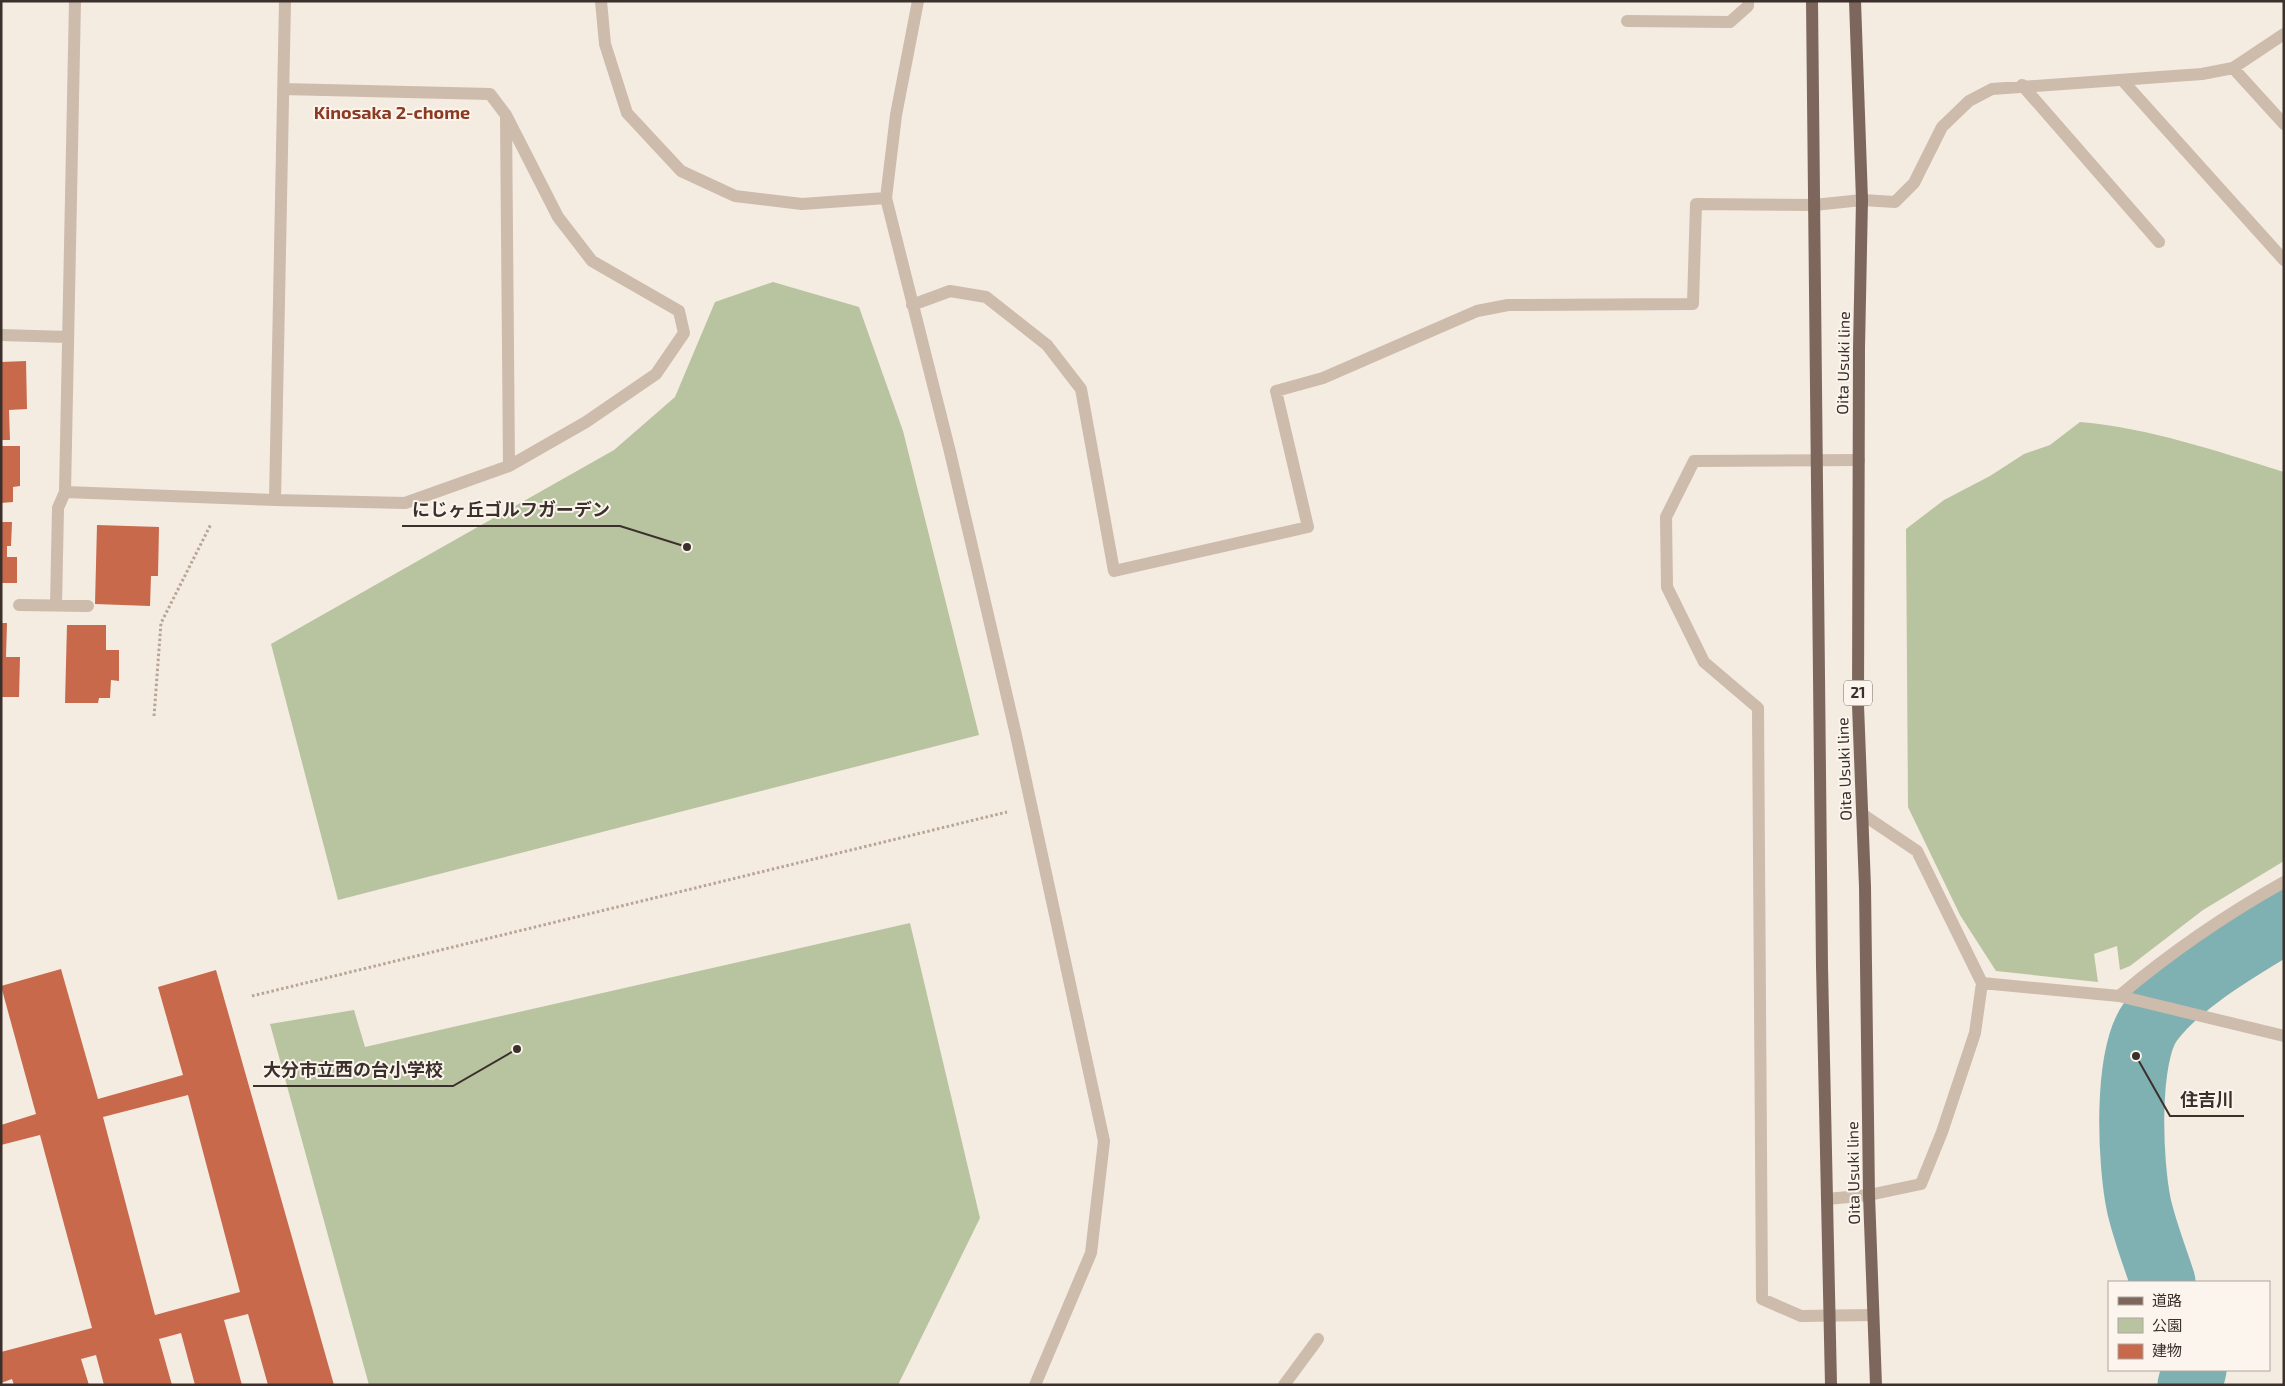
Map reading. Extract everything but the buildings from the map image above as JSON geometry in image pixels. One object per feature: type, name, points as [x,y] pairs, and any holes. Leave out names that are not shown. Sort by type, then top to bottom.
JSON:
[{"type":"main road","name":"Oita Usuki line","points":[[1812,1],[1822,975],[1831,1385]]},
{"type":"main road","name":"Oita Usuki line","points":[[1855,1],[1862,200],[1858,460],[1858,705],[1862,814],[1869,1195],[1876,1385]]},
{"type":"street","points":[[56,606],[58,508],[65,492],[75,1]]},
{"type":"street","points":[[275,500],[285,1]]},
{"type":"street","points":[[601,1],[604,44],[627,113],[681,170],[735,196],[802,204],[886,198]]},
{"type":"street","points":[[918,1],[896,115],[886,198],[950,452],[1016,735],[1104,1141],[1091,1253],[1036,1385]]},
{"type":"street","points":[[1627,22],[1730,22],[1748,6],[1748,1]]},
{"type":"street","points":[[912,305],[950,291],[986,297],[1047,345],[1081,389],[1114,571],[1308,527],[1276,391],[1323,378],[1477,311],[1508,305],[1693,304],[1696,204],[1814,205],[1862,200],[1895,202],[1914,183],[1942,127],[1968,101],[1992,89],[2022,85],[2123,81],[2202,74],[2233,68],[2284,34]]},
{"type":"street","points":[[2233,68],[2284,124]]},
{"type":"street","points":[[2123,81],[2284,260]]},
{"type":"street","points":[[2022,85],[2160,242]]},
{"type":"street","points":[[65,492],[405,503],[509,466],[586,422],[656,374],[684,333],[679,311],[592,261],[558,217],[506,115],[490,94],[283,89]]},
{"type":"street","points":[[506,115],[509,466]]},
{"type":"street","points":[[1,335],[68,337]]},
{"type":"street","points":[[1858,460],[1694,461],[1666,517],[1666,587],[1704,662],[1758,708],[1762,1299],[1801,1316],[1873,1315]]},
{"type":"street","points":[[19,606],[88,606]]},
{"type":"street","points":[[1827,1199],[1869,1195],[1921,1184],[1942,1132],[1975,1033],[1982,983],[1917,851],[1862,814]]},
{"type":"street","points":[[2119,996],[2152,968],[2234,910],[2284,882]]},
{"type":"street","points":[[1982,983],[2119,996],[2284,1036]]},
{"type":"street","points":[[1284,1385],[1318,1339]]},
{"type":"path","points":[[154,716],[161,623],[224,498]]},
{"type":"path","points":[[252,996],[1030,806]]},
{"type":"green space","points":[[773,282],[859,307],[903,431],[979,735],[338,900],[271,644],[614,450],[675,397],[715,302]]},
{"type":"green space","points":[[2080,422],[2132,429],[2157,435],[2284,472],[2284,861],[2203,910],[2130,966],[2120,970],[2117,946],[2094,954],[2098,982],[1996,971],[1960,915],[1908,807],[1906,529],[1944,500],[1990,476],[2024,454],[2050,445]]},
{"type":"green space","points":[[910,923],[980,1218],[898,1385],[369,1385],[270,1024],[354,1010],[365,1047]]},
{"type":"waterway","points":[[2163,1281],[2141,1216],[2133,1164],[2133,1083],[2143,1037],[2151,1021],[2164,1006],[2196,978],[2213,965],[2284,921]]},
{"type":"waterway","points":[[2190,1385],[2194,1371]]},
{"type":"place","name":"にじヶ丘ゴルフガーデン","points":[[687,547]]},
{"type":"place","name":"大分市立西の台小学校","points":[[517,1049]]},
{"type":"place","name":"住吉川","points":[[2136,1056]]},
{"type":"district","name":"Kinosaka 2-chome","points":[[392,113]]}]
